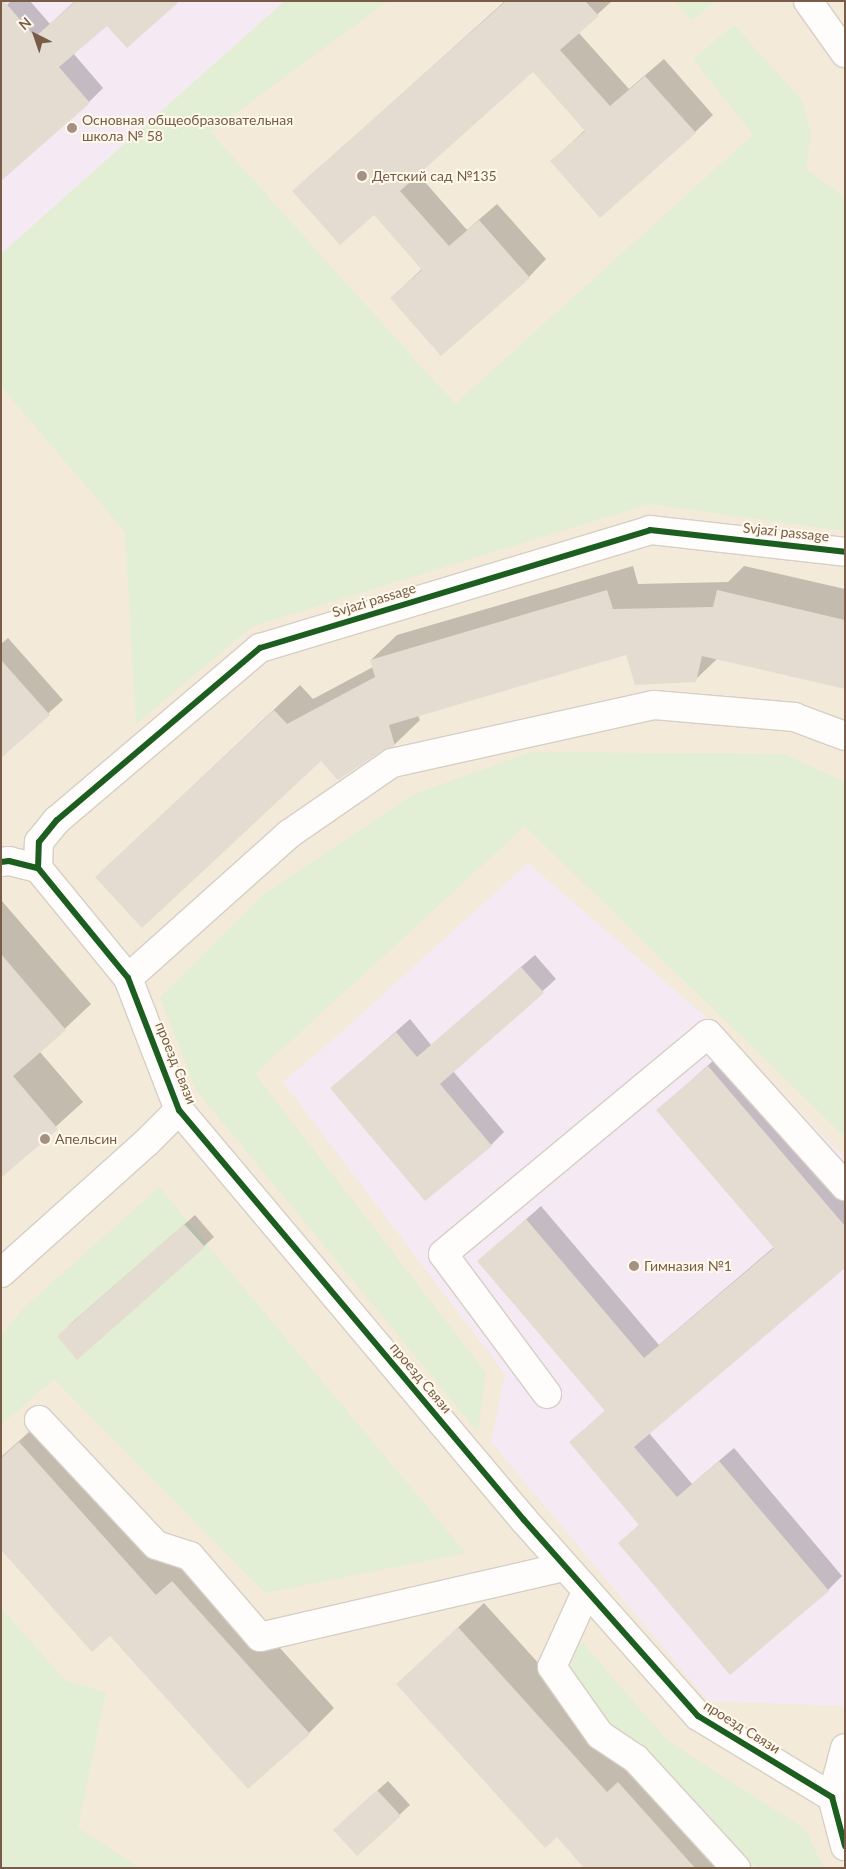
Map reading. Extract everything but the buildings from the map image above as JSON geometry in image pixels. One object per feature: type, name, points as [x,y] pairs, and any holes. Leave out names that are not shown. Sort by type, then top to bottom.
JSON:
[{"type":"street","points":[[808,1],[845,53]]},
{"type":"street","name":"Svjazi passage","points":[[38,868],[40,842],[57,820],[260,648],[650,530],[845,552]]},
{"type":"street","points":[[128,978],[289,834],[392,763],[654,705],[794,717],[845,736]]},
{"type":"street","points":[[1,862],[9,861],[38,868]]},
{"type":"street","name":"проезд Связи","points":[[38,868],[128,978],[179,1110],[564,1567],[698,1716],[838,1798]]},
{"type":"street","points":[[547,1394],[443,1254],[708,1034],[845,1186]]},
{"type":"street","points":[[1,1273],[147,1142],[179,1110]]},
{"type":"street","points":[[38,1420],[156,1545],[190,1556],[260,1637],[564,1567]]},
{"type":"street","points":[[586,1592],[552,1667],[600,1735],[636,1759],[736,1868]]},
{"type":"street","points":[[845,1748],[838,1798],[845,1846]]},
{"type":"shaded area","points":[[1,1],[845,1],[845,1868],[1,1868]]},
{"type":"shaded area","name":"Основная общеобразовательная школа № 58","points":[[1,1],[285,1],[1,254]]},
{"type":"shaded area","name":"Гимназия №1","points":[[528,863],[715,1025],[845,1158],[845,1706],[708,1701],[491,1442],[505,1374],[283,1082],[345,1029]]},
{"type":"green space","points":[[285,1],[388,1],[210,132],[455,404],[753,135],[693,59],[734,25],[802,100],[811,135],[806,169],[845,197],[845,531],[649,504],[253,626],[136,724],[125,532],[1,386],[1,254]]},
{"type":"green space","points":[[675,1],[716,1],[692,20]]},
{"type":"green space","points":[[532,752],[784,754],[845,782],[845,1137],[525,826],[255,1074],[486,1373],[478,1432],[196,1090],[160,997],[263,895],[414,794]]},
{"type":"green space","points":[[159,1187],[466,1553],[265,1593],[54,1379],[1,1425],[1,1336],[23,1309]],"holes":[[[185,1225],[204,1247],[77,1359],[57,1336]]]},
{"type":"green space","points":[[1,1608],[66,1681],[106,1692],[78,1828],[140,1868],[1,1868]]},
{"type":"green space","points":[[580,1640],[668,1741],[805,1829],[824,1868],[754,1868],[755,1866],[643,1744],[604,1720],[570,1670]]},
{"type":"cycle path","points":[[1,862],[9,861],[38,868],[39,842],[57,820],[260,648],[650,530],[845,552]]},
{"type":"cycle path","points":[[38,868],[128,978],[179,1110],[524,1520],[698,1716],[832,1797],[845,1846]]},
{"type":"place","name":"Основная общеобразовательная школа № 58","points":[[72,128]]},
{"type":"place","name":"Детский сад №135","points":[[362,176]]},
{"type":"place","name":"Апельсин","points":[[45,1139]]},
{"type":"place","name":"Гимназия №1","points":[[634,1266]]}]
